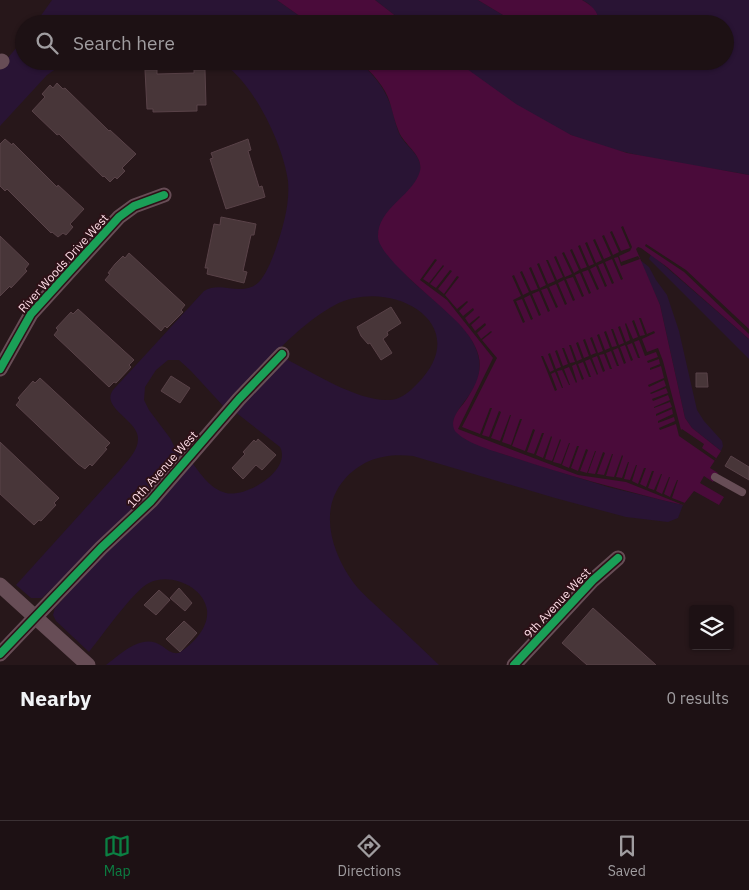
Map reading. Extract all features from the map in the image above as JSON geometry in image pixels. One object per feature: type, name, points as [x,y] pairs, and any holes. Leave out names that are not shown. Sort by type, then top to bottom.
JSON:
[{"type":"street","name":"River Woods Drive West","points":[[0,368],[31,314],[119,217],[134,206],[164,195]]},
{"type":"street","name":"10th Avenue West","points":[[0,654],[101,548],[151,501],[235,404],[282,354]]},
{"type":"street","name":"9th Avenue West","points":[[514,665],[592,580],[618,558]]},
{"type":"street","points":[[0,584],[88,665]]},
{"type":"lane","points":[[715,477],[742,492]]},
{"type":"shaded area","points":[[52,0],[277,0],[298,15],[41,15]]},
{"type":"shaded area","points":[[277,0],[375,0],[394,15],[298,15]]},
{"type":"shaded area","points":[[375,0],[478,0],[503,15],[394,15]]},
{"type":"shaded area","points":[[478,0],[582,0],[597,15],[503,15]]},
{"type":"shaded area","points":[[582,0],[749,0],[749,175],[636,155],[592,143],[541,120],[497,92],[468,70],[734,70],[734,15],[596,15],[589,4]]},
{"type":"shaded area","points":[[15,50],[15,70],[54,70],[47,75],[0,126],[0,67]]},
{"type":"shaded area","points":[[231,70],[367,70],[380,84],[391,105],[401,137],[418,157],[421,167],[416,181],[386,217],[378,236],[407,276],[455,318],[466,331],[474,344],[479,358],[479,373],[475,387],[458,411],[453,424],[465,439],[500,453],[608,487],[683,505],[678,518],[668,522],[626,517],[413,456],[403,455],[375,459],[358,467],[344,480],[336,492],[331,505],[330,518],[334,545],[353,582],[439,665],[106,665],[125,650],[139,643],[154,642],[174,653],[179,653],[195,640],[203,629],[207,617],[204,601],[193,588],[175,580],[157,580],[149,583],[127,604],[89,652],[56,621],[53,615],[55,608],[113,543],[191,461],[210,484],[226,493],[245,491],[255,487],[273,473],[279,465],[282,456],[280,447],[234,411],[284,358],[349,391],[376,399],[388,400],[397,399],[408,393],[433,362],[437,342],[432,325],[420,311],[401,301],[380,297],[357,298],[335,305],[305,325],[263,366],[225,408],[179,360],[168,360],[156,370],[145,387],[144,400],[149,410],[170,438],[181,460],[143,502],[42,598],[31,598],[16,585],[134,452],[138,443],[137,432],[112,403],[110,396],[113,390],[204,291],[217,287],[246,289],[252,287],[262,278],[273,257],[287,207],[288,181],[280,149],[273,132],[254,97]]},
{"type":"shaded area","points":[[368,70],[469,70],[516,104],[571,135],[627,153],[749,175],[749,339],[667,267],[641,248],[638,247],[636,249],[660,305],[685,418],[692,428],[721,451],[710,468],[718,473],[713,482],[704,476],[700,483],[724,497],[719,505],[694,491],[683,505],[595,482],[482,447],[468,441],[455,431],[454,417],[471,392],[479,373],[478,355],[475,346],[461,326],[400,269],[381,245],[378,236],[383,218],[415,182],[419,174],[420,162],[399,132],[385,91]]},
{"type":"shaded area","points":[[651,254],[749,339],[749,359],[649,259]]},
{"type":"shaded area","points":[[640,260],[649,267],[667,295],[679,331],[697,410],[722,441],[721,451],[692,428],[685,418],[660,305]]},
{"type":"pier","points":[[623,226],[632,247],[630,251],[619,256],[621,262],[638,256],[640,259],[621,266],[618,257],[614,258],[623,279],[621,280],[612,259],[605,262],[614,283],[612,284],[603,263],[598,265],[607,286],[605,287],[596,266],[590,269],[599,289],[597,290],[588,270],[582,272],[591,293],[589,294],[580,273],[575,275],[584,296],[582,297],[573,277],[566,279],[575,300],[573,301],[564,280],[558,283],[567,304],[565,305],[556,284],[549,287],[558,307],[556,308],[547,288],[541,290],[550,311],[548,312],[539,291],[532,294],[541,315],[539,316],[530,295],[524,298],[533,319],[531,320],[522,299],[516,301],[525,322],[523,323],[513,300],[521,296],[512,276],[514,275],[523,295],[529,292],[520,272],[522,271],[531,291],[538,289],[529,268],[531,267],[540,288],[546,285],[537,264],[539,263],[548,284],[555,281],[546,260],[548,260],[557,280],[563,277],[554,257],[556,256],[565,277],[572,274],[562,253],[564,252],[574,273],[579,270],[570,250],[572,249],[581,269],[587,267],[578,246],[580,245],[589,266],[594,264],[585,243],[587,242],[596,263],[602,260],[593,240],[595,239],[604,259],[611,256],[602,236],[604,235],[613,255],[619,252],[610,232],[612,231],[621,251],[630,248],[621,227]]},
{"type":"pier","points":[[646,244],[686,270],[749,329],[749,334],[684,272],[645,246]]},
{"type":"pier","points":[[435,259],[437,260],[423,279],[429,283],[443,265],[430,284],[436,288],[450,270],[452,271],[438,289],[444,294],[457,276],[459,277],[445,295],[457,309],[468,302],[459,311],[463,316],[473,308],[474,310],[465,318],[469,324],[480,317],[471,325],[475,331],[485,323],[486,325],[477,333],[481,339],[492,332],[482,340],[497,358],[462,427],[480,434],[490,408],[492,408],[482,435],[489,437],[499,411],[501,412],[491,438],[500,441],[511,415],[502,442],[511,445],[520,419],[522,419],[512,446],[525,451],[533,429],[535,430],[527,452],[534,454],[542,433],[544,433],[536,455],[543,458],[551,436],[545,459],[552,461],[560,439],[553,462],[561,464],[570,443],[562,465],[569,468],[577,446],[579,446],[571,468],[578,471],[586,449],[588,450],[580,471],[587,473],[596,451],[588,473],[595,474],[603,452],[605,453],[597,474],[604,475],[613,454],[606,476],[614,477],[622,455],[616,477],[622,478],[629,462],[624,479],[630,480],[637,465],[632,481],[638,484],[644,468],[646,468],[640,484],[646,487],[652,471],[654,471],[648,488],[654,490],[662,474],[656,491],[662,494],[670,477],[664,494],[670,497],[678,480],[672,498],[685,503],[683,505],[626,482],[578,475],[458,429],[493,358],[447,300],[420,280]]},
{"type":"pier","points":[[639,318],[641,318],[647,334],[654,331],[655,333],[642,339],[647,352],[658,348],[681,430],[704,444],[702,448],[716,458],[715,461],[679,436],[676,424],[660,430],[659,428],[675,421],[674,417],[658,423],[658,421],[673,414],[672,409],[656,416],[656,414],[672,407],[670,402],[654,408],[670,400],[668,395],[653,401],[652,399],[668,393],[666,388],[650,393],[666,386],[664,380],[649,387],[648,385],[664,378],[661,366],[650,370],[650,368],[660,364],[659,359],[648,363],[647,361],[658,357],[656,352],[645,356],[639,340],[634,342],[640,358],[638,358],[632,343],[627,345],[633,360],[631,361],[625,345],[620,347],[626,363],[624,364],[618,348],[613,350],[619,366],[617,366],[611,351],[606,353],[612,369],[610,369],[604,354],[599,355],[605,371],[603,372],[597,356],[592,358],[597,375],[590,359],[585,361],[591,377],[589,377],[583,362],[578,364],[584,379],[582,380],[576,364],[572,366],[576,383],[569,367],[564,369],[570,385],[562,370],[557,371],[563,388],[555,372],[551,374],[557,390],[555,391],[541,356],[543,356],[550,372],[554,370],[548,354],[550,353],[556,369],[561,367],[555,351],[557,350],[563,366],[568,364],[562,348],[564,348],[570,363],[575,362],[569,345],[571,345],[577,361],[582,359],[576,343],[578,342],[584,358],[589,356],[583,340],[585,339],[591,355],[596,353],[590,338],[592,337],[598,353],[603,351],[597,335],[599,334],[605,350],[610,348],[604,332],[606,331],[612,347],[617,346],[611,329],[613,329],[619,345],[624,343],[618,327],[620,326],[626,342],[630,340],[626,323],[633,339],[638,337],[632,321],[634,320],[640,336],[645,335]]},
{"type":"building","points":[[145,70],[157,70],[157,74],[194,73],[194,70],[205,70],[206,105],[197,105],[197,111],[153,112],[153,109],[147,109]]},
{"type":"building","points":[[57,83],[63,89],[65,88],[109,131],[136,154],[122,168],[125,171],[117,179],[115,177],[110,182],[103,177],[59,134],[57,135],[32,111],[45,97],[42,94],[50,85],[53,88]]},
{"type":"building","points":[[5,139],[12,145],[13,143],[57,187],[58,185],[84,209],[70,224],[73,227],[66,235],[63,233],[58,237],[51,233],[7,189],[5,191],[0,186],[0,144]]},
{"type":"building","points":[[248,139],[251,150],[248,151],[259,187],[262,186],[265,197],[226,209],[210,159],[213,158],[211,153]]},
{"type":"building","points":[[221,217],[256,224],[254,235],[251,235],[243,271],[247,272],[244,283],[207,274],[208,268],[205,268],[214,224],[220,225]]},
{"type":"building","points":[[0,236],[29,264],[25,269],[27,271],[11,288],[10,286],[0,296]]},
{"type":"building","points":[[129,253],[185,305],[181,310],[183,312],[167,328],[165,326],[161,331],[105,280],[115,264]]},
{"type":"building","points":[[391,307],[401,323],[387,332],[388,335],[383,339],[392,353],[381,360],[370,343],[368,344],[361,336],[357,327]]},
{"type":"building","points":[[78,309],[134,360],[129,365],[131,367],[116,383],[114,382],[109,387],[54,335],[58,330],[56,328],[71,312],[73,314]]},
{"type":"building","points":[[696,373],[707,373],[708,387],[696,387]]},
{"type":"building","points":[[171,376],[190,388],[180,403],[161,391]]},
{"type":"building","points":[[40,378],[110,443],[92,466],[90,464],[85,469],[78,464],[16,405],[20,400],[18,398],[33,381],[35,383]]},
{"type":"building","points":[[258,439],[276,455],[262,470],[256,465],[243,479],[232,468],[245,454],[243,452],[254,440],[256,442]]},
{"type":"building","points":[[0,442],[59,498],[54,503],[56,505],[41,521],[39,520],[34,525],[0,494]]},
{"type":"building","points":[[731,456],[749,467],[749,480],[725,466]]},
{"type":"building","points":[[179,588],[192,603],[185,611],[170,598]]},
{"type":"building","points":[[159,590],[170,600],[156,615],[144,605]]},
{"type":"building","points":[[593,608],[656,665],[587,665],[562,643]]},
{"type":"building","points":[[184,621],[197,633],[180,652],[166,639]]},
{"type":"cycle path","points":[[0,369],[31,314],[119,217],[134,206],[164,195]]},
{"type":"cycle path","points":[[0,654],[101,548],[151,501],[239,399],[282,354]]},
{"type":"cycle path","points":[[514,665],[593,580],[618,558]]}]
